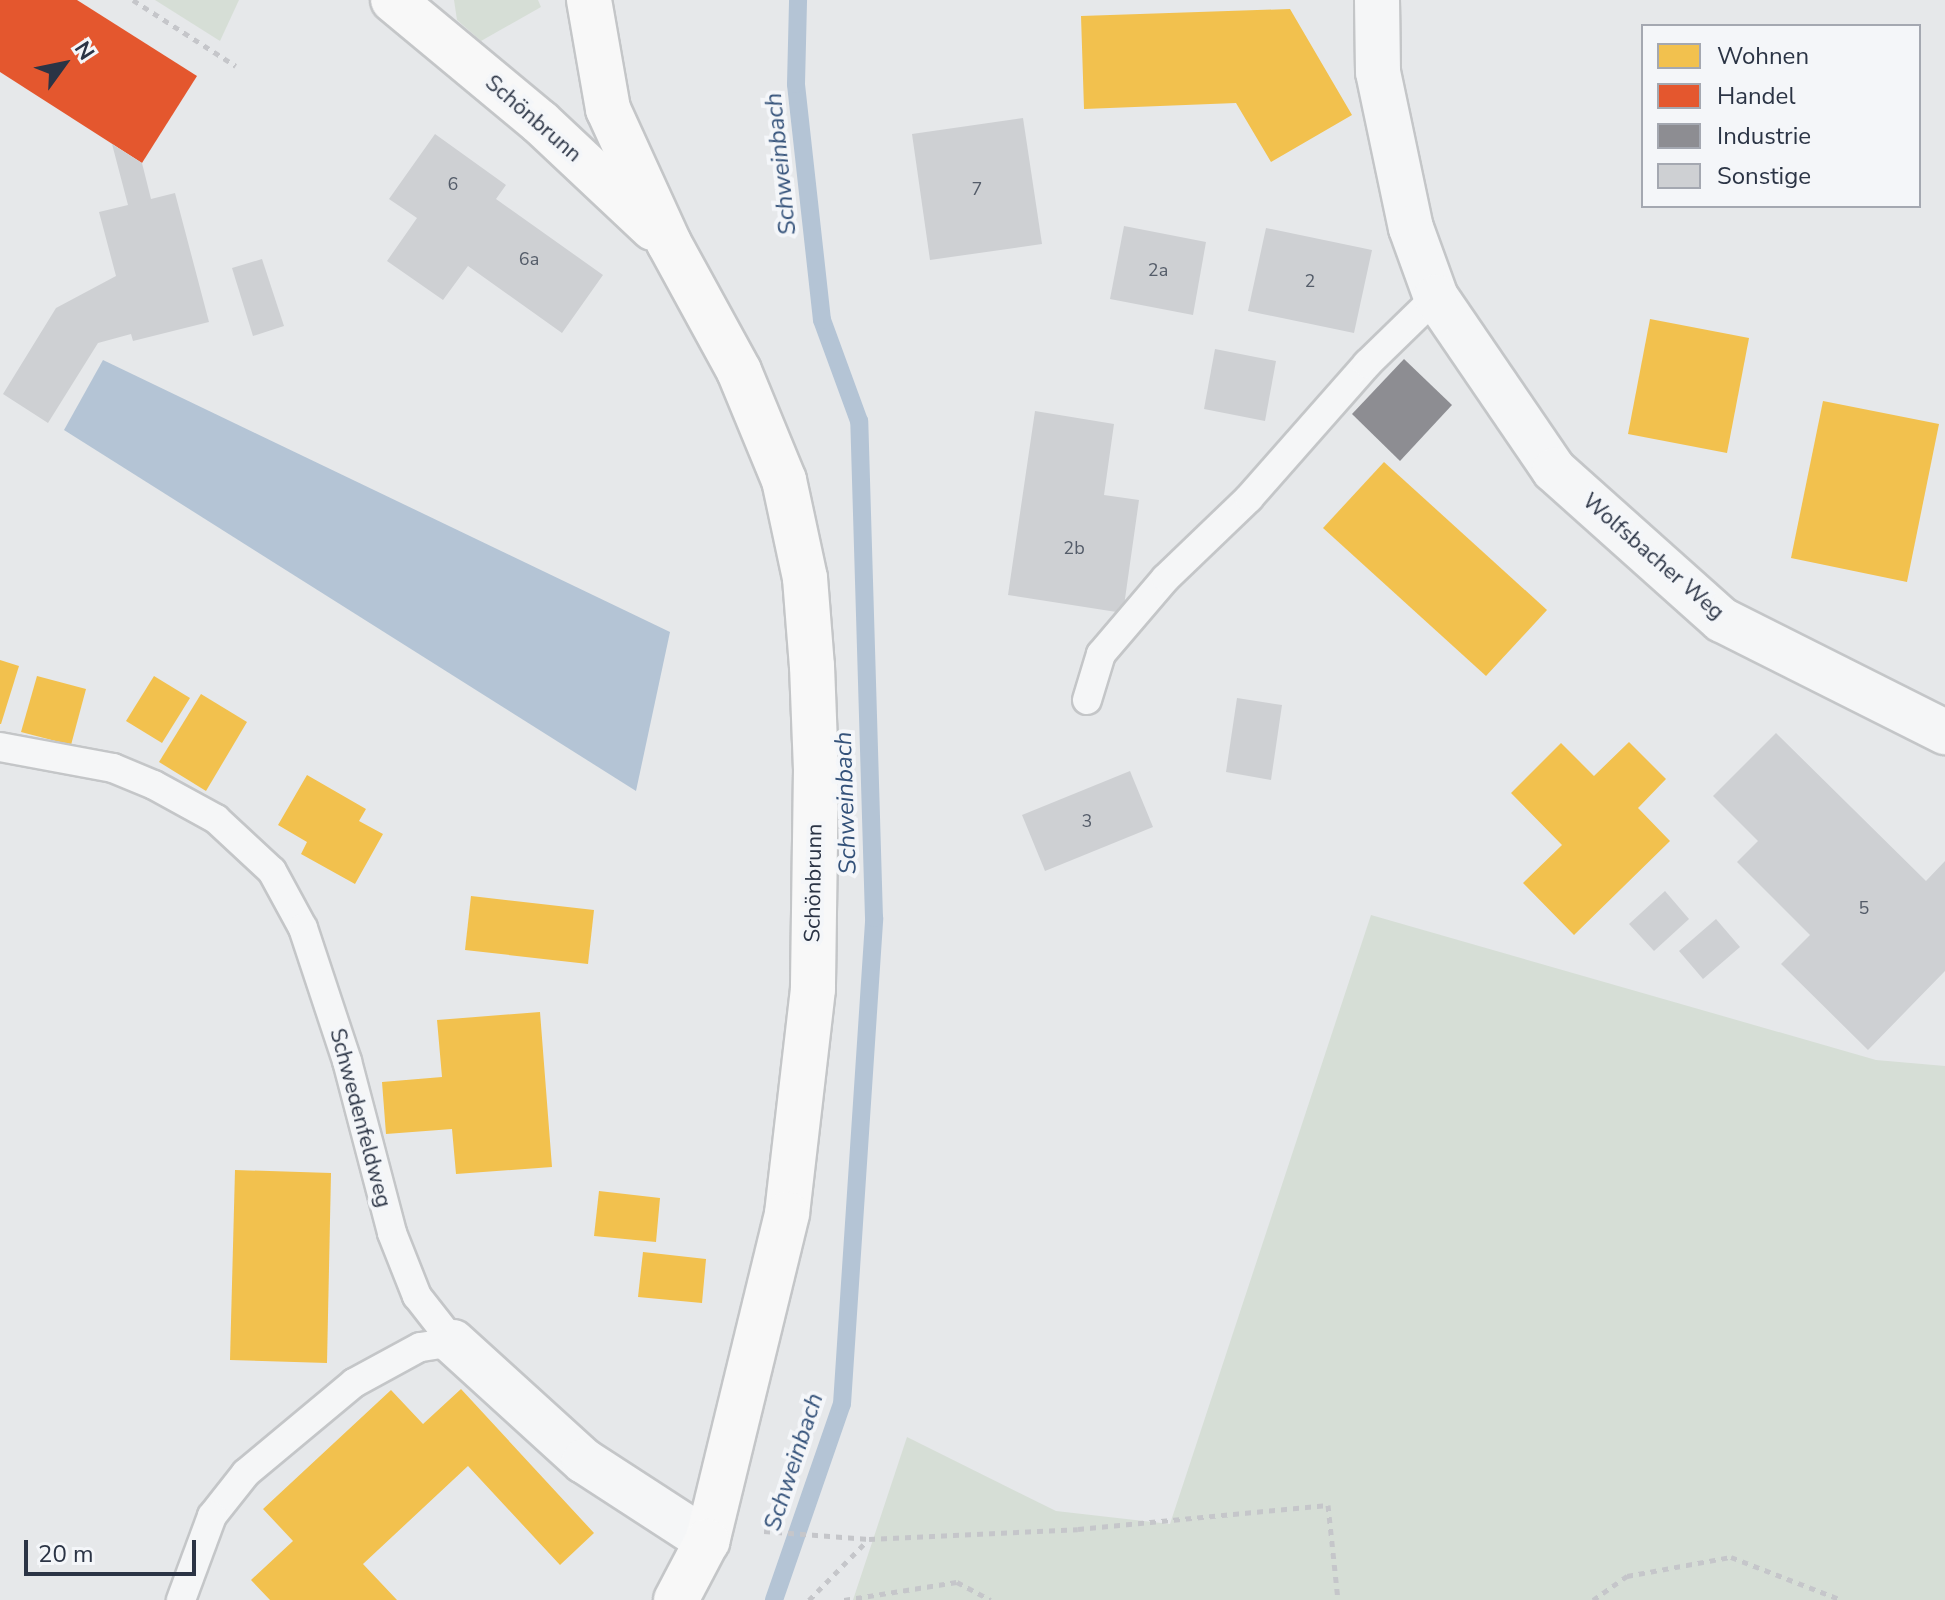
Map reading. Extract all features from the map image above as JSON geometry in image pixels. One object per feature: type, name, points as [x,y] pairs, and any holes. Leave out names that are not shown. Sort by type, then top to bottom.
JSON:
[{"type":"main road","name":"Schönbrunn","points":[[393,0],[540,122],[669,243]]},
{"type":"main road","name":"Schönbrunn","points":[[589,0],[608,109],[669,243],[709,310],[784,480],[805,578],[816,769],[813,989],[801,1119],[764,1324],[707,1541],[676,1600]]},
{"type":"street","name":"Wolfsbacher Weg","points":[[1377,0],[1378,72],[1411,228],[1436,297],[1554,470],[1722,620],[1945,732]]},
{"type":"street","name":"Schwedenfeldweg","points":[[453,1342],[584,1461],[707,1541]]},
{"type":"lane","points":[[1087,700],[1101,654],[1166,578],[1249,498],[1367,364],[1436,297]]},
{"type":"lane","name":"Schwedenfeldweg","points":[[0,747],[113,768],[154,785],[216,819],[272,871],[303,928],[347,1061],[392,1233],[417,1296],[453,1342]]},
{"type":"lane","points":[[181,1600],[212,1516],[246,1473],[354,1383],[420,1347],[453,1342]]},
{"type":"path","points":[[133,0],[236,66]]},
{"type":"path","points":[[764,1531],[869,1539],[1078,1529],[1328,1505],[1338,1600]]},
{"type":"path","points":[[809,1600],[869,1539]]},
{"type":"path","points":[[1593,1600],[1627,1576],[1731,1557],[1842,1600]]},
{"type":"path","points":[[844,1600],[957,1582],[991,1600]]},
{"type":"shaded area","points":[[155,0],[239,0],[220,41]]},
{"type":"shaded area","points":[[454,0],[538,0],[541,7],[481,41],[457,20]]},
{"type":"shaded area","points":[[1371,915],[1876,1060],[1945,1066],[1945,1600],[853,1600],[907,1437],[1056,1511],[1170,1524]]},
{"type":"water","points":[[103,360],[670,632],[636,791],[64,430]]},
{"type":"building: Wohnen","points":[[1290,9],[1352,115],[1271,162],[1236,103],[1084,109],[1081,16]]},
{"type":"building: Wohnen","points":[[1650,319],[1749,338],[1727,453],[1628,434]]},
{"type":"building: Wohnen","points":[[1823,401],[1939,424],[1907,582],[1791,558]]},
{"type":"building: Wohnen","points":[[1384,462],[1547,610],[1486,676],[1323,528]]},
{"type":"building: Wohnen","points":[[0,660],[19,666],[1,724],[0,724]]},
{"type":"building: Wohnen","points":[[37,676],[86,689],[71,745],[21,732]]},
{"type":"building: Wohnen","points":[[154,676],[190,698],[162,743],[126,721]]},
{"type":"building: Wohnen","points":[[201,694],[247,722],[206,791],[159,762]]},
{"type":"building: Wohnen","points":[[1629,742],[1666,779],[1638,808],[1670,841],[1574,935],[1523,883],[1562,845],[1511,793],[1561,743],[1594,776]]},
{"type":"building: Wohnen","points":[[307,775],[366,809],[359,821],[383,834],[355,884],[301,854],[307,842],[278,825]]},
{"type":"building: Wohnen","points":[[471,896],[594,910],[588,964],[465,950]]},
{"type":"building: Wohnen","points":[[540,1012],[552,1167],[456,1174],[452,1129],[386,1134],[382,1082],[442,1077],[437,1020]]},
{"type":"building: Wohnen","points":[[235,1170],[331,1173],[327,1363],[230,1360]]},
{"type":"building: Wohnen","points":[[599,1191],[660,1198],[656,1242],[594,1236]]},
{"type":"building: Wohnen","points":[[643,1252],[706,1259],[702,1303],[638,1297]]},
{"type":"building: Wohnen","points":[[461,1389],[594,1533],[560,1565],[468,1466],[363,1564],[397,1600],[270,1600],[251,1580],[293,1541],[263,1509],[391,1390],[423,1424]]},
{"type":"building: Handel","points":[[0,0],[77,0],[197,76],[142,163],[0,72]]},
{"type":"building: Industrie","points":[[1404,359],[1452,405],[1400,461],[1352,414]]},
{"type":"building: Sonstige","points":[[1023,118],[1042,244],[930,260],[912,134]]},
{"type":"building: Sonstige","points":[[435,134],[506,185],[496,199],[603,275],[562,333],[468,266],[443,300],[387,261],[417,218],[389,199]]},
{"type":"building: Sonstige","points":[[112,144],[142,163],[151,199],[175,193],[209,322],[133,341],[131,334],[98,343],[48,423],[3,394],[56,308],[116,276],[99,212],[128,205]]},
{"type":"building: Sonstige","points":[[1124,226],[1206,242],[1193,315],[1110,299]]},
{"type":"building: Sonstige","points":[[1266,228],[1372,250],[1354,333],[1248,311]]},
{"type":"building: Sonstige","points":[[262,259],[284,326],[253,336],[232,268]]},
{"type":"building: Sonstige","points":[[1215,349],[1276,361],[1265,421],[1204,409]]},
{"type":"building: Sonstige","points":[[1035,411],[1114,424],[1104,495],[1139,500],[1123,613],[1008,595]]},
{"type":"building: Sonstige","points":[[1237,698],[1282,705],[1271,780],[1226,772]]},
{"type":"building: Sonstige","points":[[1776,733],[1926,881],[1945,861],[1945,971],[1868,1050],[1781,964],[1810,935],[1737,862],[1758,841],[1713,796]]},
{"type":"building: Sonstige","points":[[1130,771],[1153,827],[1045,871],[1022,815]]},
{"type":"building: Sonstige","points":[[1665,891],[1689,919],[1654,951],[1629,924]]},
{"type":"building: Sonstige","points":[[1716,919],[1740,947],[1703,979],[1679,951]]},
{"type":"waterway","name":"Schweinbach","points":[[774,1600],[842,1404],[874,918],[859,421],[822,320],[796,84],[798,0]]}]
